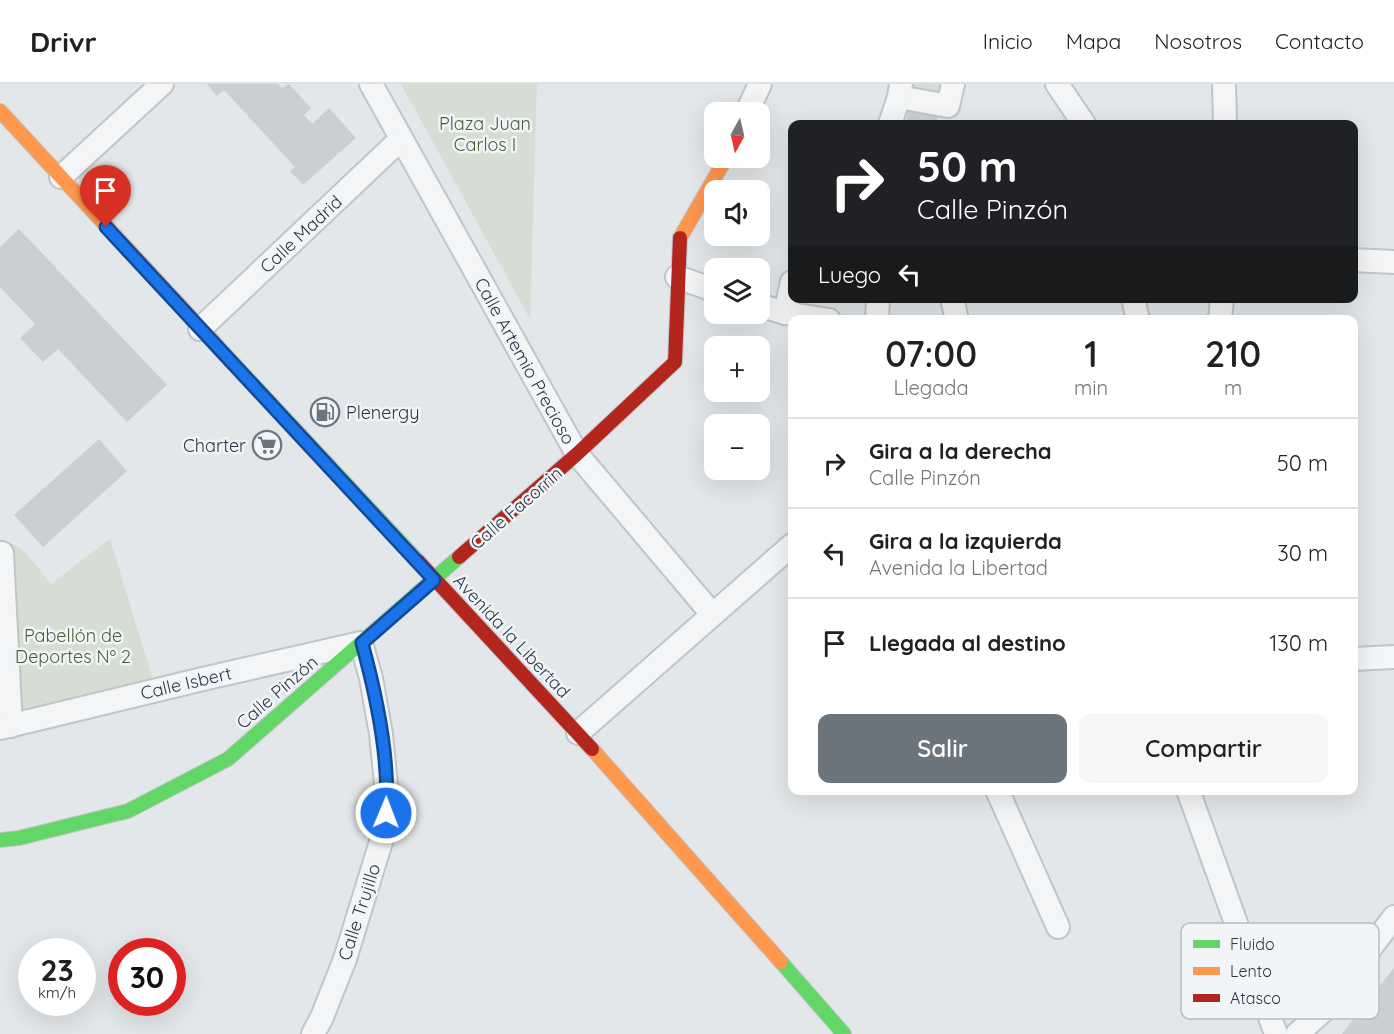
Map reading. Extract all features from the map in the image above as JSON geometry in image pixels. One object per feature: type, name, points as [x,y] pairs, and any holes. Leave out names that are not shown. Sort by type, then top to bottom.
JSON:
[{"type":"street","points":[[61,177],[162,84]]},
{"type":"street","name":"Calle Artemio Precioso","points":[[371,84],[577,454],[712,614]]},
{"type":"street","points":[[752,102],[760,84]]},
{"type":"street","points":[[891,120],[900,90],[952,115],[953,84]]},
{"type":"street","points":[[1058,84],[1081,120]]},
{"type":"street","points":[[1224,84],[1225,120]]},
{"type":"street","name":"Avenida la Libertad","points":[[0,111],[200,329],[578,733],[844,1034]]},
{"type":"street","name":"Calle Madrid","points":[[200,329],[401,139]]},
{"type":"street","name":"Calle Facorrin","points":[[434,580],[577,454],[675,362],[679,240],[720,168]]},
{"type":"street","points":[[1358,260],[1394,262]]},
{"type":"street","points":[[676,277],[704,287]]},
{"type":"street","points":[[785,313],[788,300]]},
{"type":"street","points":[[770,308],[798,315]]},
{"type":"street","points":[[578,733],[788,548]]},
{"type":"street","name":"Calle Isbert","points":[[0,553],[2,553],[6,727],[362,643]]},
{"type":"street","name":"Calle Pinzón","points":[[0,840],[19,838],[128,811],[228,759],[434,580]]},
{"type":"street","name":"Calle Trujillo","points":[[313,1034],[345,959],[384,832],[387,795],[381,734],[362,643]]},
{"type":"street","points":[[1358,659],[1394,657]]},
{"type":"street","points":[[999,795],[1058,927]]},
{"type":"street","points":[[1190,795],[1236,923]]},
{"type":"street","points":[[1379,937],[1394,917]]},
{"type":"street","points":[[1271,1019],[1276,1034]]},
{"type":"street","points":[[1297,1034],[1314,1019]]},
{"type":"green space","name":"Plaza Juan Carlos I","points":[[401,84],[537,84],[530,319]]},
{"type":"green space","points":[[904,84],[950,84],[945,105],[903,98]]},
{"type":"green space","name":"Pabellón de Deportes Nº 2","points":[[110,539],[157,693],[0,730],[0,541],[8,542],[22,551],[51,584]]},
{"type":"building","points":[[207,84],[278,84],[282,88],[289,84],[311,108],[304,115],[312,124],[329,108],[356,138],[303,185],[290,171],[295,167],[224,90],[217,96]]},
{"type":"building","points":[[908,111],[938,116],[938,120],[907,120]]},
{"type":"building","points":[[19,229],[167,385],[127,422],[58,349],[43,362],[20,338],[35,324],[0,287],[0,247]]},
{"type":"building","points":[[99,439],[127,471],[43,547],[14,515]]},
{"type":"building","points":[[1394,968],[1394,1034],[1342,1034],[1353,1019],[1379,1019],[1379,987]]},
{"type":"traffic: fast","points":[[233,363],[418,561]]},
{"type":"traffic: fast","points":[[0,840],[19,838],[128,811],[228,759],[459,557]]},
{"type":"traffic: fast","points":[[781,962],[844,1034]]},
{"type":"traffic: slow","points":[[0,111],[233,363]]},
{"type":"traffic: slow","points":[[680,238],[720,168]]},
{"type":"traffic: slow","points":[[592,749],[781,962]]},
{"type":"traffic: jam","points":[[459,557],[577,454],[675,362],[680,238]]},
{"type":"traffic: jam","points":[[418,561],[592,749]]},
{"type":"place","name":"Plenergy","points":[[325,412]]},
{"type":"place","name":"Charter","points":[[267,445]]},
{"type":"route","points":[[106,227],[434,580],[362,643],[381,734],[387,795],[386,813]]}]
